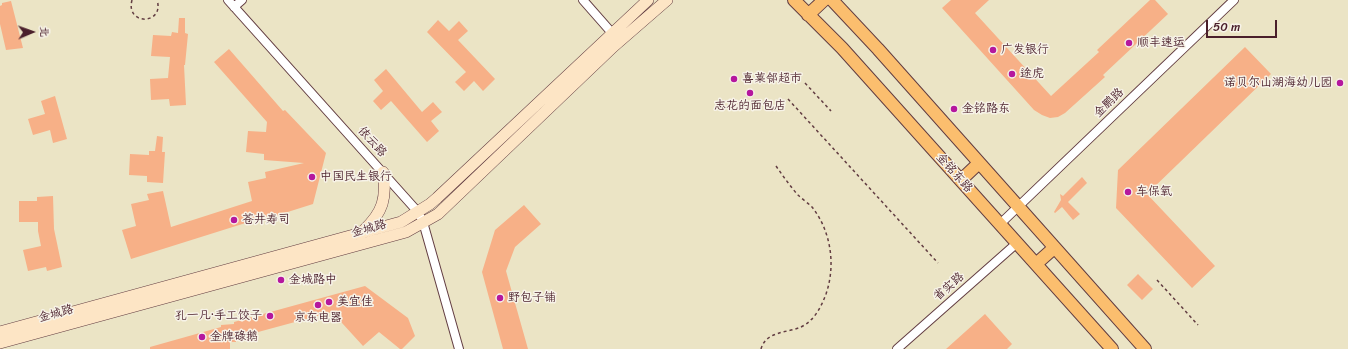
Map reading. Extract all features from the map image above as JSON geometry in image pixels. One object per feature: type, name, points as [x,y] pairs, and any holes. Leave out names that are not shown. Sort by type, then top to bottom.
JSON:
[{"type":"main road","name":"金铭东路","points":[[794,0],[842,48],[1112,349]]},
{"type":"main road","points":[[808,15],[824,0]]},
{"type":"main road","points":[[832,0],[878,49],[1145,349]]},
{"type":"main road","points":[[961,180],[979,163]]},
{"type":"main road","points":[[1036,264],[1054,248]]},
{"type":"street","name":"依云路","points":[[228,0],[418,212],[424,222],[459,349]]},
{"type":"street","points":[[234,7],[242,0]]},
{"type":"street","points":[[583,0],[612,33]]},
{"type":"street","name":"金城路","points":[[0,332],[401,222],[437,198],[648,0]]},
{"type":"street","name":"金城路","points":[[0,343],[406,232],[438,214],[614,46],[668,0]]},
{"type":"street","name":"金鹏路","points":[[1000,224],[1234,0]]},
{"type":"street","points":[[362,232],[373,222],[383,203],[385,187],[383,172]]},
{"type":"street","name":"省实路","points":[[897,349],[1017,243]]},
{"type":"path","points":[[132,0],[131,9],[133,13],[136,17],[145,20],[157,13],[157,0]]},
{"type":"path","points":[[805,83],[831,111]]},
{"type":"path","points":[[788,99],[938,264]]},
{"type":"path","points":[[761,349],[766,339],[773,334],[802,326],[814,318],[820,308],[830,281],[830,245],[822,224],[812,207],[797,194],[776,166]]},
{"type":"path","points":[[1157,280],[1198,325]]},
{"type":"building","points":[[951,0],[989,0],[975,13],[1051,96],[1099,52],[1097,50],[1150,0],[1155,0],[1168,14],[1103,75],[1105,77],[1065,113],[1058,117],[1050,118],[1034,110],[942,8]]},
{"type":"building","points":[[11,1],[23,48],[6,50],[0,24],[0,6],[2,3]]},
{"type":"building","points":[[179,18],[185,18],[185,33],[188,34],[184,65],[186,105],[170,106],[169,99],[151,100],[150,79],[168,78],[170,57],[151,56],[153,35],[171,36],[172,32],[178,33]]},
{"type":"building","points":[[438,20],[449,31],[459,21],[468,31],[458,40],[495,79],[483,91],[474,81],[464,91],[455,82],[466,72],[427,32]]},
{"type":"building","points":[[1245,47],[1271,74],[1147,194],[1215,266],[1192,288],[1116,208],[1118,170]]},
{"type":"building","points":[[229,49],[283,111],[285,110],[326,153],[313,204],[256,222],[255,220],[131,259],[122,230],[136,226],[131,204],[149,200],[147,194],[163,191],[171,227],[252,201],[248,182],[266,178],[265,172],[304,163],[264,160],[264,154],[246,152],[248,131],[266,132],[267,122],[214,62]]},
{"type":"building","points":[[386,69],[422,112],[433,102],[442,112],[431,121],[439,131],[427,142],[391,101],[381,110],[373,101],[383,91],[374,80]]},
{"type":"building","points":[[55,96],[67,139],[53,143],[50,130],[33,135],[28,119],[45,114],[41,101]]},
{"type":"building","points":[[157,136],[163,137],[162,152],[165,152],[163,183],[147,182],[147,176],[129,175],[130,154],[149,155],[149,151],[155,151]]},
{"type":"building","points":[[1082,177],[1087,183],[1068,202],[1080,214],[1073,220],[1062,207],[1055,213],[1054,212],[1061,200],[1060,194],[1063,196]]},
{"type":"building","points":[[53,196],[54,229],[62,267],[47,271],[46,267],[28,271],[23,250],[41,246],[38,222],[19,222],[19,201],[37,201],[37,197]]},
{"type":"building","points":[[524,205],[541,224],[515,247],[506,271],[528,349],[503,349],[482,272],[495,230]]},
{"type":"building","points":[[1138,274],[1153,289],[1142,300],[1127,285]]},
{"type":"building","points":[[365,286],[408,318],[415,336],[402,349],[379,332],[363,346],[332,312],[236,338],[236,342],[230,342],[230,349],[150,349],[150,347],[221,327],[221,325],[234,324],[234,322]]},
{"type":"building","points":[[985,314],[1012,344],[1007,349],[946,349]]},
{"type":"place","name":"顺丰速运","points":[[1129,43]]},
{"type":"place","name":"广发银行","points":[[993,50]]},
{"type":"place","name":"途虎","points":[[1012,74]]},
{"type":"place","name":"喜莱邻超市","points":[[734,79]]},
{"type":"place","name":"诺贝尔山湖海幼儿园","points":[[1340,83]]},
{"type":"place","name":"志花的面包店","points":[[750,93]]},
{"type":"place","name":"金铭路东","points":[[954,109]]},
{"type":"place","name":"中国民生银行","points":[[312,177]]},
{"type":"place","name":"车保氧","points":[[1128,192]]},
{"type":"place","name":"苍井寿司","points":[[234,220]]},
{"type":"place","name":"金城路中","points":[[281,280]]},
{"type":"place","name":"野包子铺","points":[[500,298]]},
{"type":"place","name":"美宜佳","points":[[329,302]]},
{"type":"place","name":"京东电器","points":[[318,305]]},
{"type":"place","name":"孔一凡·手工饺子","points":[[270,316]]},
{"type":"place","name":"金牌碌鹅","points":[[202,337]]}]
